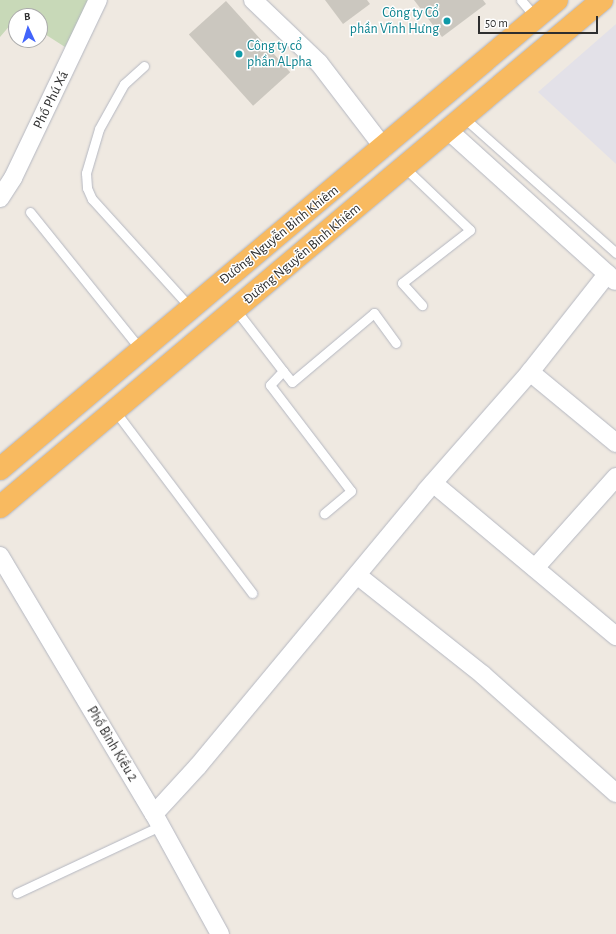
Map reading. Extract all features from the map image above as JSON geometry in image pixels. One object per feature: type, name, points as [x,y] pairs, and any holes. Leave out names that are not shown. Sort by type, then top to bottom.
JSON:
[{"type":"highway","name":"Đường Nguyễn Bỉnh Khiêm","points":[[0,468],[190,307],[384,148],[557,0]]},
{"type":"highway","name":"Đường Nguyễn Bình Khiêm","points":[[0,507],[236,310],[602,0]]},
{"type":"highway","points":[[384,148],[404,167]]},
{"type":"street","name":"Phố Phú Xá","points":[[0,198],[13,178],[98,0]]},
{"type":"street","points":[[252,0],[319,64],[384,148]]},
{"type":"street","points":[[157,820],[198,766],[433,483],[611,277],[455,123]]},
{"type":"street","points":[[530,372],[616,442]]},
{"type":"street","points":[[535,568],[616,477]]},
{"type":"street","points":[[433,483],[616,636]]},
{"type":"street","name":"Phố Bình Kiều 2","points":[[0,556],[157,820],[220,934]]},
{"type":"street","points":[[357,575],[483,675],[616,793]]},
{"type":"lane","points":[[521,0],[536,18]]},
{"type":"lane","points":[[144,66],[124,84],[99,128],[86,173],[87,188],[92,199],[190,307]]},
{"type":"lane","points":[[455,123],[616,253]]},
{"type":"lane","points":[[404,167],[470,230],[402,283],[422,305]]},
{"type":"lane","points":[[30,212],[140,350]]},
{"type":"lane","points":[[236,310],[292,382],[374,313],[396,343]]},
{"type":"lane","points":[[283,371],[270,385],[351,491],[324,514]]},
{"type":"lane","points":[[115,411],[252,593]]},
{"type":"lane","points":[[16,893],[157,820]]},
{"type":"shaded area","points":[[616,24],[616,164],[538,92]]},
{"type":"green space","points":[[0,0],[90,0],[65,47],[48,36],[48,8],[8,8],[8,28],[0,37]]},
{"type":"building","points":[[325,0],[367,0],[370,4],[343,24]]},
{"type":"building","name":"Công ty Cổ phần Vĩnh Hưng","points":[[414,0],[483,0],[486,4],[442,37]]},
{"type":"building","name":"Công ty cổ phần ALpha","points":[[226,1],[290,72],[253,106],[189,34]]},
{"type":"place","name":"Công ty Cổ phần Vĩnh Hưng","points":[[447,21]]},
{"type":"place","name":"Công ty cổ phần ALpha","points":[[239,54]]}]
